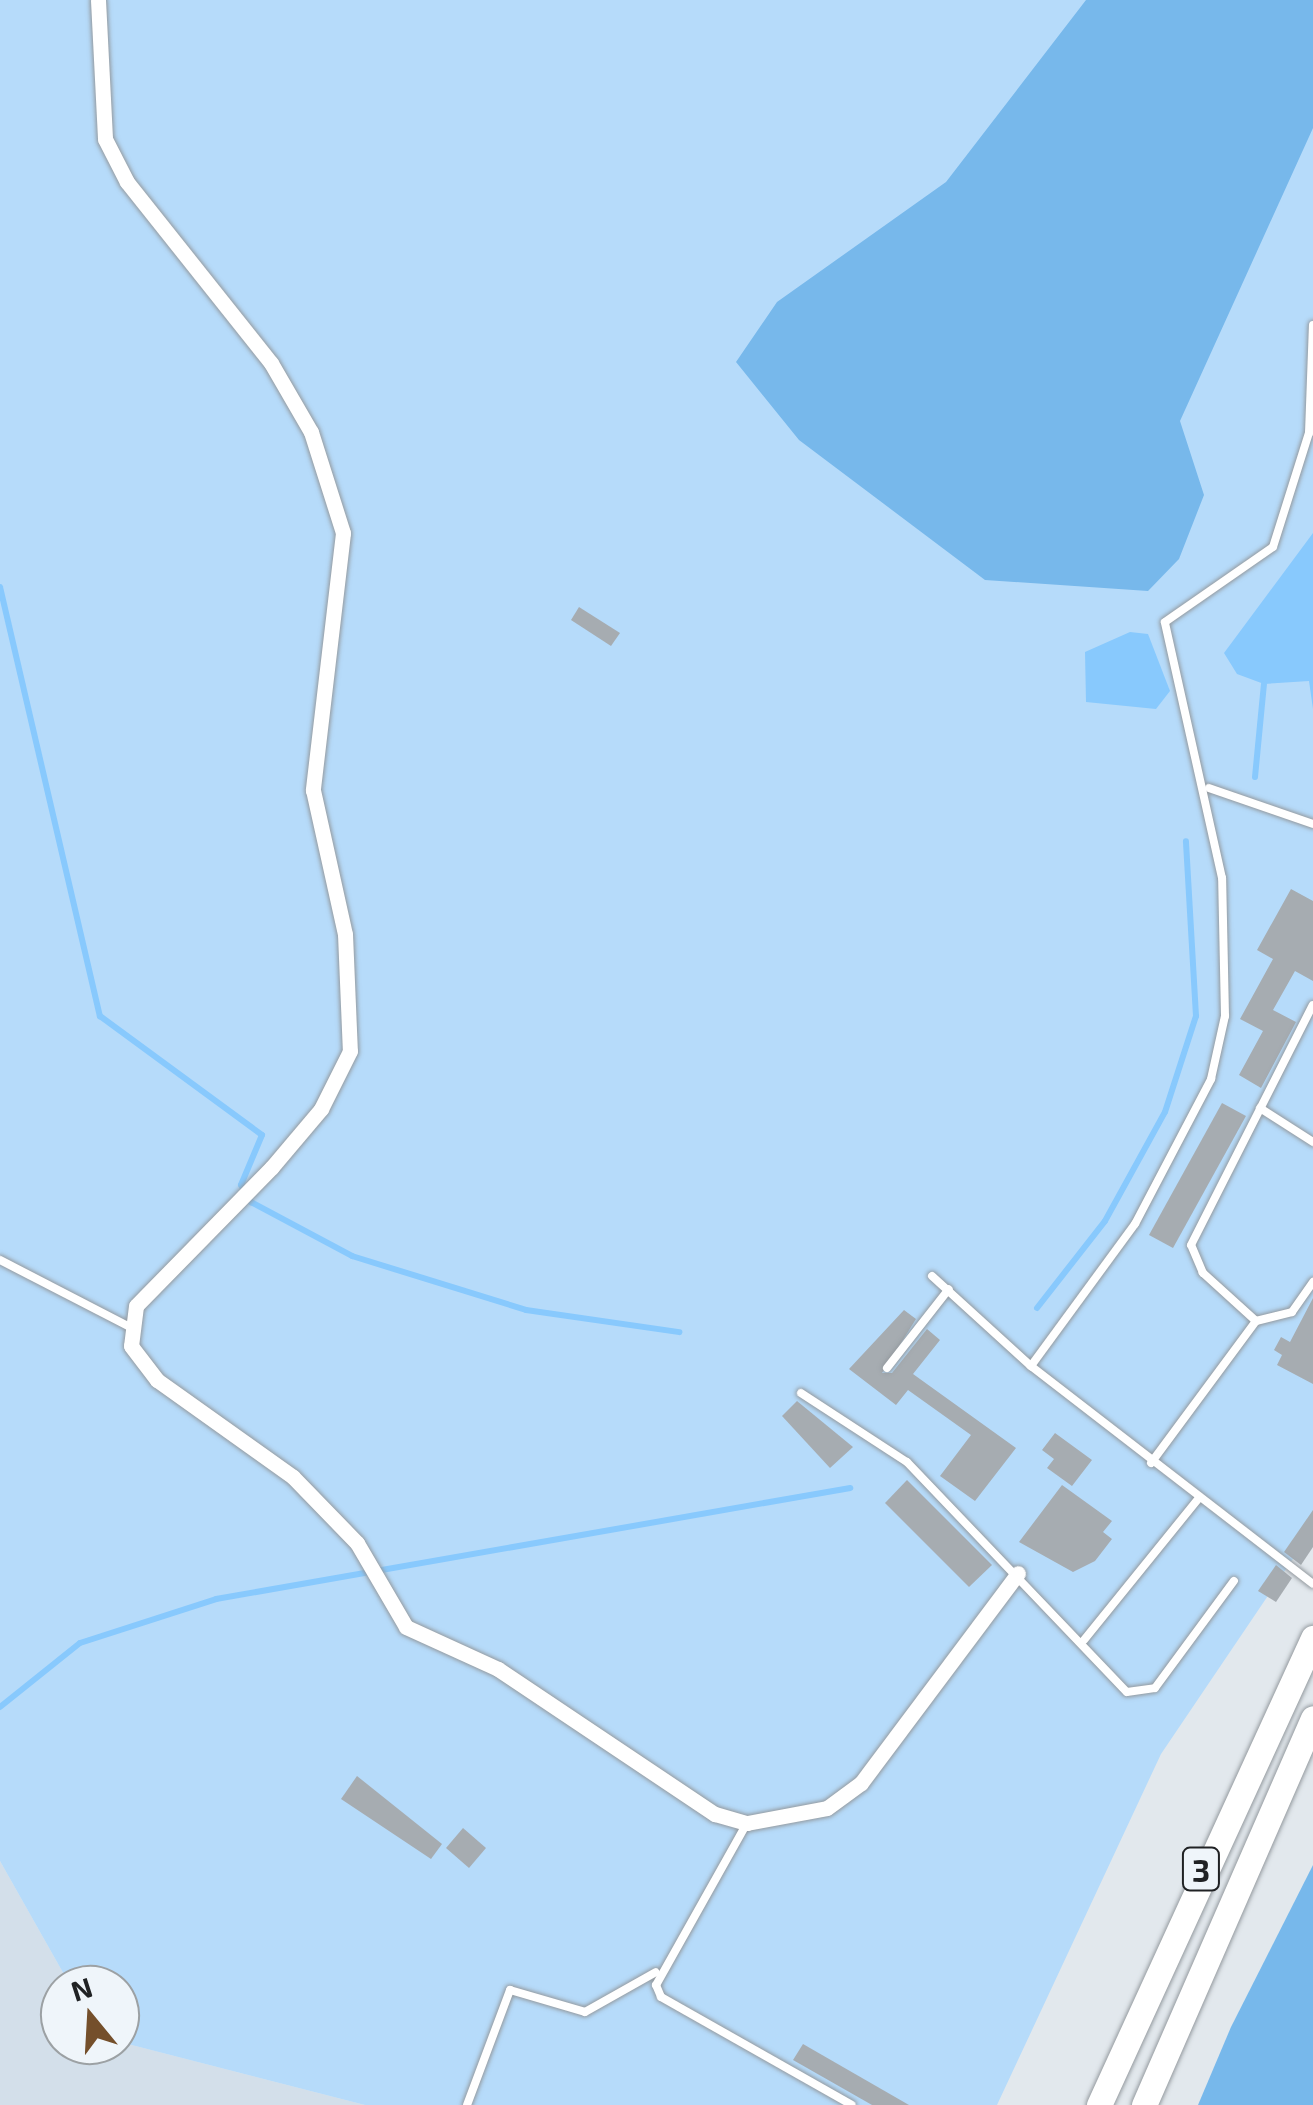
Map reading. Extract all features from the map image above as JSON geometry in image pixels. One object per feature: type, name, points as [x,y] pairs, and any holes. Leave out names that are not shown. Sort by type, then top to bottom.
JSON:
[{"type":"highway","name":"3","points":[[1099,2105],[1313,1638]]},
{"type":"highway","name":"3","points":[[1144,2105],[1313,1718]]},
{"type":"street","points":[[98,0],[105,139],[127,182],[271,363],[311,432],[342,532],[313,790],[345,934],[350,1050],[321,1109],[272,1167],[228,1207],[136,1306],[130,1327],[131,1346],[157,1380],[293,1477],[356,1543],[380,1594],[417,1634],[498,1669],[715,1814],[747,1823],[827,1808],[861,1782],[1018,1573]]},
{"type":"lane","points":[[1031,1366],[1135,1224],[1211,1079],[1228,950],[1208,788],[1165,622],[1273,546],[1311,433],[1313,325]]},
{"type":"lane","points":[[1208,788],[1313,824]]},
{"type":"lane","points":[[1256,1321],[1203,1273],[1191,1245],[1313,1005]]},
{"type":"lane","points":[[1260,1108],[1313,1142]]},
{"type":"lane","points":[[0,1260],[130,1327]]},
{"type":"lane","points":[[932,1276],[1031,1366],[1151,1463],[1313,1584]]},
{"type":"lane","points":[[1151,1463],[1256,1321],[1292,1312],[1313,1282]]},
{"type":"lane","points":[[887,1368],[949,1289]]},
{"type":"lane","points":[[801,1393],[907,1462],[1084,1640],[1126,1692],[1141,1694],[1155,1688],[1234,1581]]},
{"type":"lane","points":[[1084,1640],[1198,1499]]},
{"type":"lane","points":[[467,2105],[510,1990],[585,2012],[656,1972],[747,1823]]},
{"type":"lane","points":[[656,1972],[661,1997],[852,2105]]},
{"type":"shaded area","points":[[0,0],[1313,0],[1313,1529],[1161,1754],[997,2105],[365,2105],[140,2047],[140,1965],[59,1965],[0,1861]]},
{"type":"shaded area","points":[[1086,0],[1313,0],[1313,128],[1180,421],[1204,495],[1179,559],[1148,591],[985,580],[799,440],[736,362],[777,302],[946,182]]},
{"type":"shaded area","points":[[1313,533],[1313,709],[1309,681],[1264,684],[1237,674],[1224,653]]},
{"type":"shaded area","points":[[1130,632],[1148,634],[1170,691],[1156,709],[1086,702],[1085,652]]},
{"type":"shaded area","points":[[0,1861],[59,1965],[40,1965],[40,2065],[140,2065],[140,2047],[365,2105],[0,2105]]},
{"type":"shaded area","points":[[1313,1865],[1313,2105],[1198,2105],[1231,2027]]},
{"type":"building","points":[[579,607],[620,633],[611,646],[571,620]]},
{"type":"building","points":[[1291,889],[1313,901],[1313,981],[1295,971],[1273,1010],[1296,1022],[1261,1088],[1239,1075],[1263,1031],[1240,1019],[1273,959],[1257,950]]},
{"type":"building","points":[[1222,1103],[1246,1116],[1173,1248],[1149,1235]]},
{"type":"building","points":[[1313,1298],[1313,1384],[1277,1365],[1282,1355],[1274,1350],[1281,1337],[1290,1342]]},
{"type":"building","points":[[904,1310],[916,1319],[882,1373],[892,1373],[927,1329],[940,1340],[913,1374],[1016,1448],[975,1501],[940,1476],[971,1435],[908,1390],[896,1405],[849,1369]]},
{"type":"building","points":[[797,1401],[853,1447],[830,1468],[782,1416]]},
{"type":"building","points":[[1055,1433],[1092,1460],[1072,1486],[1047,1468],[1054,1459],[1042,1450]]},
{"type":"building","points":[[907,1480],[992,1565],[969,1587],[885,1503]]},
{"type":"building","points":[[1062,1485],[1112,1521],[1103,1532],[1112,1539],[1095,1561],[1073,1572],[1019,1542]]},
{"type":"building","points":[[1313,1510],[1313,1547],[1301,1565],[1284,1552]]},
{"type":"building","points":[[1276,1565],[1292,1578],[1276,1602],[1258,1591]]},
{"type":"building","points":[[357,1776],[442,1844],[431,1859],[341,1799]]},
{"type":"building","points":[[463,1828],[486,1848],[469,1868],[446,1848]]},
{"type":"building","points":[[803,2044],[909,2105],[872,2105],[793,2060]]},
{"type":"waterway","points":[[0,587],[100,1016],[262,1135],[241,1185],[251,1202],[352,1256],[526,1310],[679,1332]]},
{"type":"waterway","points":[[1255,777],[1264,684]]},
{"type":"waterway","points":[[1037,1308],[1105,1221],[1165,1112],[1196,1016],[1186,841]]},
{"type":"waterway","points":[[0,1707],[80,1643],[216,1599],[850,1488]]}]
